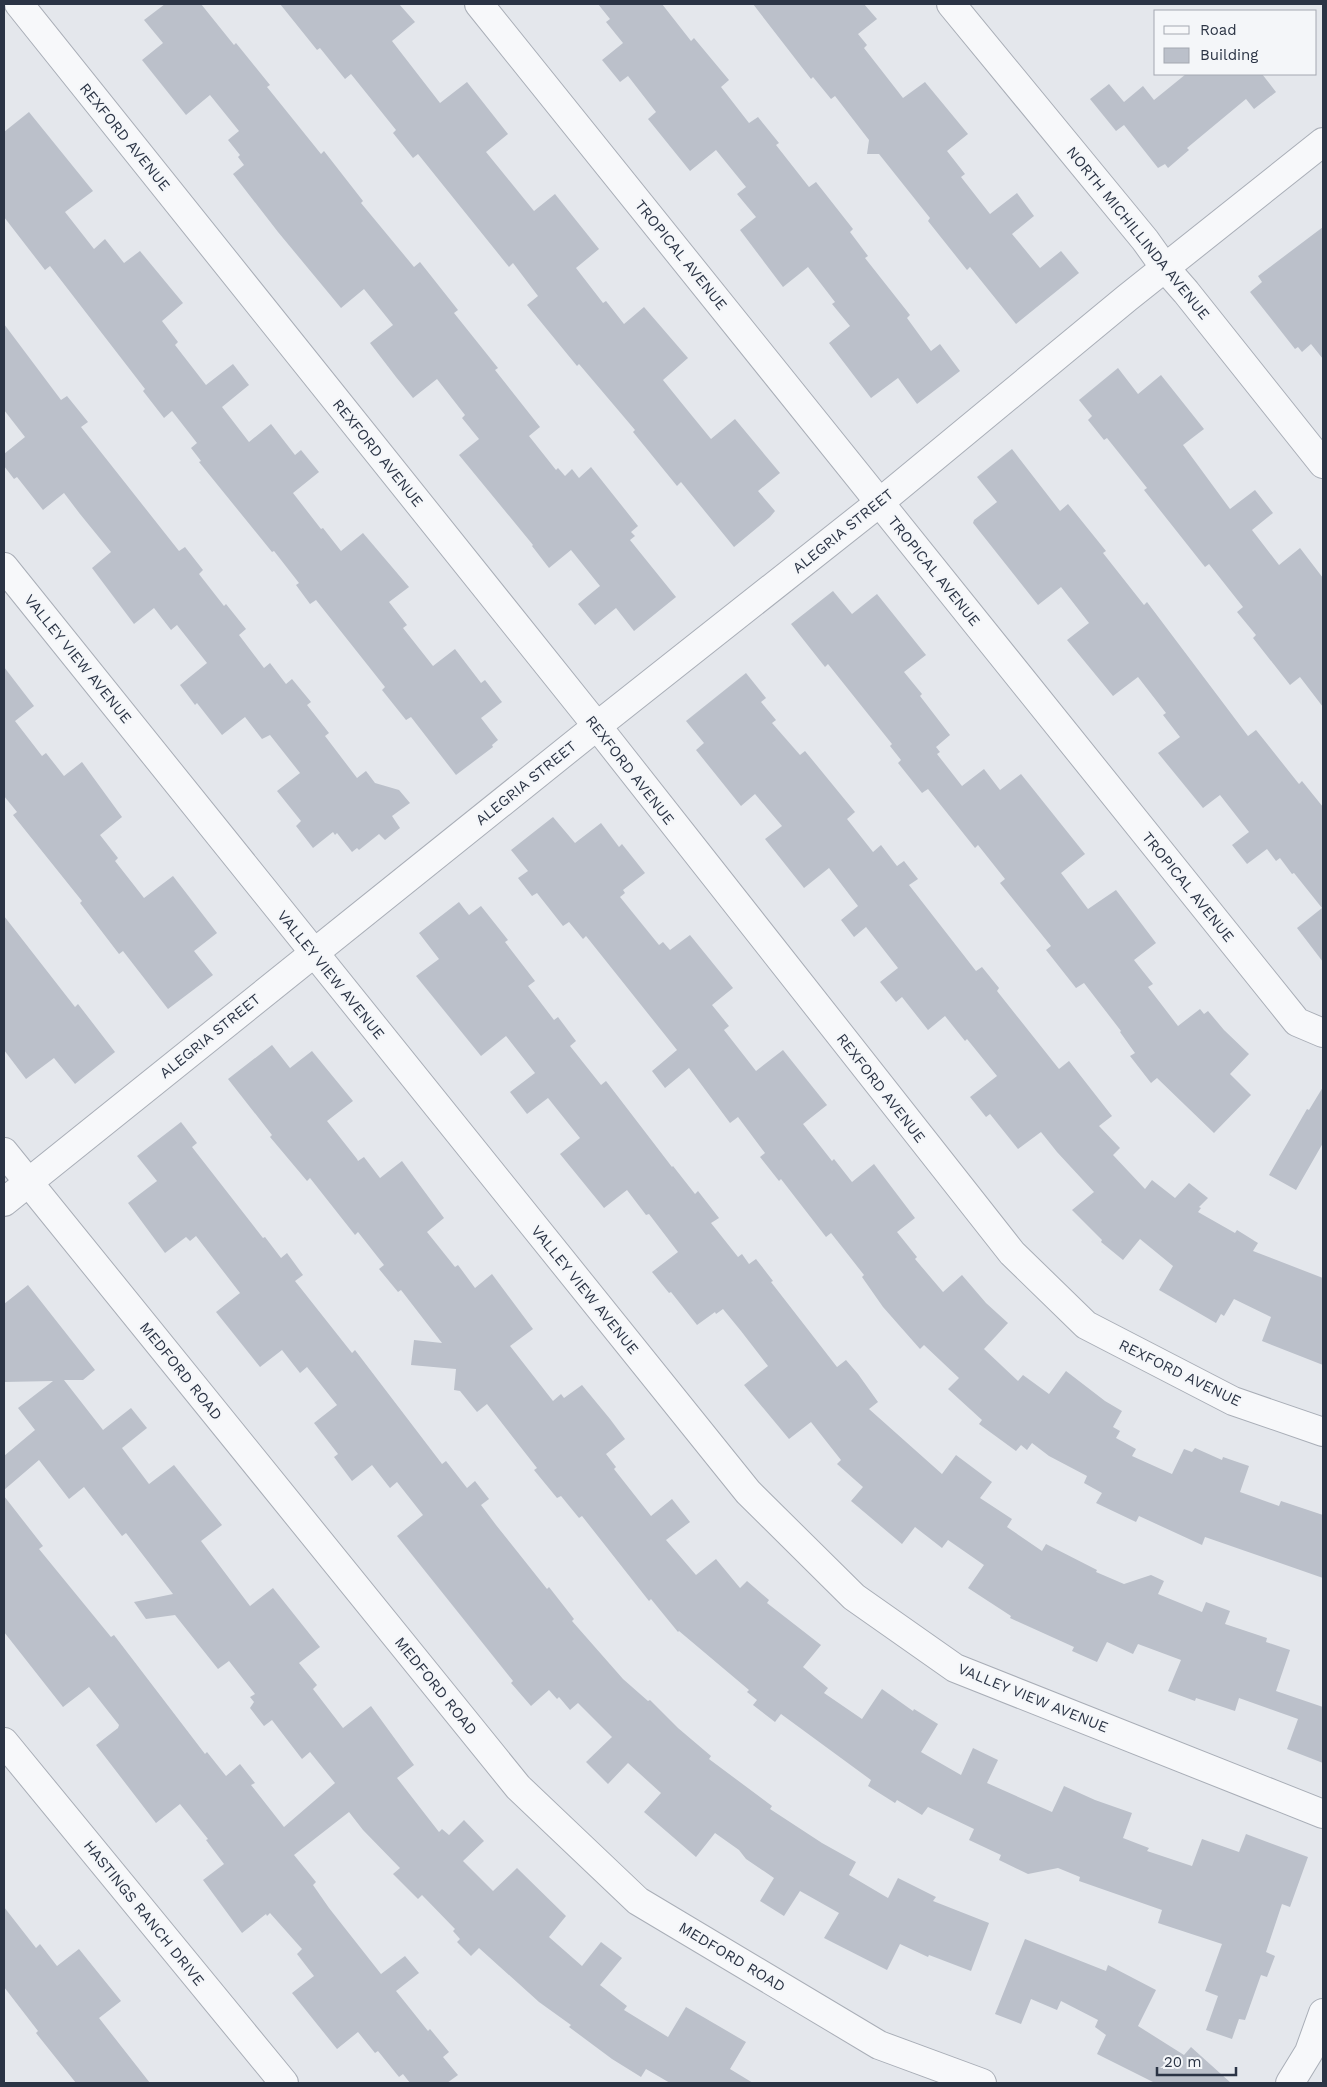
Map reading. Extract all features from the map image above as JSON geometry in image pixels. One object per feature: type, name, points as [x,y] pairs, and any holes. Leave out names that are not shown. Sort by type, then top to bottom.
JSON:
[{"type":"street","name":"REXFORD AVENUE","points":[[19,4],[596,726],[1012,1253],[1086,1325],[1233,1401],[1323,1432]]},
{"type":"street","name":"TROPICAL AVENUE","points":[[479,4],[1297,1022],[1323,1033]]},
{"type":"street","name":"NORTH MICHILLINDA AVENUE","points":[[951,4],[1138,232],[1323,464]]},
{"type":"street","name":"ALEGRIA STREET","points":[[4,1202],[596,726],[879,503],[1126,298],[1323,142]]},
{"type":"street","name":"VALLEY VIEW AVENUE","points":[[4,567],[748,1492],[854,1597],[956,1668],[1323,1814]]},
{"type":"street","name":"MEDFORD ROAD","points":[[4,1152],[518,1787],[638,1901],[879,2045],[982,2083]]},
{"type":"street","name":"HASTINGS RANCH DRIVE","points":[[4,1742],[284,2083]]},
{"type":"street","points":[[1290,2083],[1309,2052],[1323,2013]]},
{"type":"building","points":[[165,4],[201,4],[270,85],[267,87],[321,154],[324,151],[363,201],[361,203],[414,267],[420,262],[458,310],[454,313],[498,368],[495,370],[540,427],[529,436],[556,470],[558,468],[565,476],[572,469],[579,478],[591,467],[638,526],[631,532],[635,536],[630,540],[676,597],[634,631],[616,608],[595,625],[578,604],[600,586],[571,550],[549,568],[533,545],[459,455],[479,439],[462,418],[465,415],[437,379],[413,398],[396,377],[370,343],[393,325],[364,289],[341,308],[278,232],[233,174],[244,165],[238,157],[240,155],[228,140],[239,131],[210,95],[186,115],[142,60],[163,43],[144,20]]},
{"type":"building","points":[[280,4],[399,4],[415,22],[392,41],[440,103],[467,82],[508,134],[486,152],[534,211],[555,194],[599,249],[576,268],[603,303],[606,301],[624,324],[644,307],[688,358],[663,380],[684,406],[711,439],[735,419],[780,473],[758,491],[775,511],[770,517],[734,547],[681,482],[677,486],[633,432],[635,430],[579,364],[577,366],[527,305],[538,296],[513,263],[509,267],[418,154],[413,158],[393,133],[396,130],[351,74],[345,79],[320,48],[317,50]]},
{"type":"building","points":[[598,4],[662,4],[691,41],[694,38],[729,80],[721,87],[749,123],[758,117],[779,143],[776,145],[809,187],[816,182],[853,229],[850,232],[868,256],[865,258],[910,315],[907,318],[931,351],[940,344],[960,371],[917,404],[898,378],[871,398],[829,343],[850,326],[832,304],[835,302],[808,267],[783,287],[740,230],[756,217],[737,194],[746,187],[716,150],[690,171],[648,119],[656,112],[628,76],[620,82],[602,60],[623,43],[606,22],[610,19]]},
{"type":"building","points":[[753,4],[864,4],[877,19],[858,34],[867,45],[864,48],[903,98],[925,82],[968,134],[947,151],[965,174],[961,177],[990,214],[1017,193],[1034,216],[1012,234],[1040,268],[1061,251],[1079,273],[1016,324],[970,267],[967,270],[928,221],[930,218],[879,154],[867,154],[869,140],[835,96],[831,99],[813,77],[811,79]]},
{"type":"building","points":[[1185,75],[1263,75],[1276,92],[1254,109],[1246,99],[1187,148],[1189,150],[1168,168],[1165,164],[1158,168],[1124,125],[1116,131],[1090,99],[1109,84],[1124,102],[1143,86],[1154,100]]},
{"type":"building","points":[[29,112],[93,191],[65,212],[94,249],[105,239],[124,263],[140,251],[183,303],[162,321],[178,342],[175,345],[206,385],[233,364],[249,385],[222,407],[249,442],[271,424],[295,455],[301,450],[319,472],[293,493],[321,529],[323,528],[341,551],[363,533],[409,587],[389,602],[407,625],[403,628],[433,666],[455,649],[481,683],[485,680],[502,702],[481,718],[498,740],[492,745],[493,747],[456,775],[411,717],[406,720],[382,690],[385,687],[316,600],[310,604],[296,585],[299,583],[274,551],[272,552],[199,462],[201,461],[191,448],[197,443],[172,411],[164,418],[143,391],[145,389],[50,266],[45,270],[4,217],[4,132]]},
{"type":"building","points":[[1323,227],[1323,359],[1311,344],[1302,352],[1298,347],[1295,349],[1250,292],[1262,282],[1258,276]]},
{"type":"building","points":[[4,324],[61,400],[67,396],[88,422],[81,427],[179,551],[185,547],[203,570],[199,574],[224,606],[226,604],[246,629],[239,635],[264,668],[270,663],[286,684],[292,679],[311,702],[307,705],[329,733],[325,736],[357,778],[366,771],[375,783],[399,790],[410,803],[392,816],[400,828],[385,840],[379,834],[359,850],[357,848],[352,852],[337,833],[335,835],[333,832],[313,848],[296,826],[301,821],[277,791],[300,773],[270,735],[262,739],[245,717],[222,735],[180,685],[207,663],[177,625],[171,630],[154,608],[134,624],[92,568],[111,552],[64,493],[43,510],[17,477],[14,479],[4,466],[4,454],[25,437],[4,410]]},
{"type":"building","points":[[1118,368],[1138,394],[1161,375],[1204,429],[1183,445],[1230,509],[1255,490],[1273,513],[1252,530],[1279,565],[1300,548],[1323,578],[1323,707],[1300,677],[1290,685],[1253,638],[1256,635],[1237,612],[1243,607],[1209,564],[1205,567],[1144,490],[1147,488],[1107,438],[1104,440],[1088,420],[1092,416],[1079,400]]},
{"type":"building","points":[[1012,449],[1060,511],[1068,504],[1106,551],[1103,553],[1144,605],[1147,602],[1248,736],[1256,730],[1299,784],[1302,781],[1323,807],[1323,962],[1297,928],[1322,908],[1294,873],[1292,874],[1280,858],[1276,861],[1267,849],[1247,864],[1232,845],[1249,832],[1220,795],[1203,808],[1158,753],[1180,737],[1163,715],[1166,713],[1138,677],[1113,696],[1067,640],[1089,623],[1061,587],[1038,605],[973,523],[974,520],[997,502],[977,477]]},
{"type":"building","points":[[833,591],[852,614],[877,594],[926,655],[904,672],[922,694],[920,696],[950,735],[936,747],[940,752],[937,754],[962,786],[984,769],[1000,790],[1021,774],[1085,854],[1061,873],[1088,909],[1116,890],[1156,943],[1134,960],[1153,984],[1148,987],[1178,1026],[1200,1009],[1204,1014],[1208,1011],[1224,1030],[1249,1054],[1230,1074],[1251,1095],[1214,1133],[1157,1078],[1151,1083],[1130,1056],[1135,1053],[1121,1031],[1084,983],[1076,988],[1046,950],[1051,946],[1000,883],[1005,879],[978,845],[975,848],[928,789],[922,793],[898,763],[901,760],[890,746],[892,744],[828,664],[825,667],[791,624]]},
{"type":"building","points":[[4,667],[34,706],[15,721],[42,756],[46,753],[64,776],[82,762],[122,817],[100,835],[118,858],[115,861],[144,898],[173,876],[217,933],[194,951],[213,975],[168,1009],[123,951],[119,954],[80,903],[82,901],[13,815],[17,812],[4,796]]},
{"type":"building","points":[[746,673],[766,698],[761,702],[776,720],[772,723],[800,755],[805,751],[855,812],[847,819],[873,852],[881,845],[897,866],[904,861],[918,879],[909,885],[976,971],[982,967],[999,988],[997,991],[1059,1069],[1069,1061],[1112,1116],[1099,1126],[1120,1148],[1113,1155],[1145,1189],[1152,1180],[1175,1198],[1189,1183],[1208,1198],[1199,1207],[1201,1208],[1198,1212],[1235,1233],[1237,1230],[1258,1243],[1253,1251],[1323,1278],[1323,1365],[1262,1341],[1271,1317],[1234,1299],[1224,1316],[1221,1314],[1216,1323],[1159,1290],[1173,1266],[1140,1239],[1123,1260],[1101,1242],[1102,1240],[1072,1210],[1094,1192],[1041,1132],[1018,1149],[990,1114],[986,1117],[970,1097],[997,1076],[967,1039],[965,1041],[945,1016],[928,1030],[902,997],[896,1002],[880,982],[898,968],[866,927],[854,937],[841,920],[858,906],[829,868],[804,888],[765,839],[782,826],[755,794],[741,806],[696,750],[704,743],[686,721]]},
{"type":"building","points":[[553,817],[575,843],[601,823],[619,847],[622,844],[645,873],[623,890],[625,893],[620,897],[659,945],[663,942],[670,950],[690,935],[733,988],[712,1005],[729,1026],[724,1030],[756,1071],[783,1050],[827,1105],[803,1124],[832,1161],[834,1159],[852,1182],[874,1164],[915,1218],[897,1232],[917,1257],[915,1259],[943,1292],[962,1275],[986,1303],[1008,1323],[984,1349],[1018,1381],[1023,1375],[1049,1394],[1066,1371],[1105,1401],[1122,1411],[1113,1427],[1120,1431],[1116,1438],[1136,1449],[1132,1456],[1172,1474],[1184,1449],[1192,1452],[1195,1448],[1222,1460],[1223,1457],[1249,1466],[1240,1492],[1279,1506],[1281,1501],[1323,1515],[1323,1578],[1205,1537],[1202,1545],[1139,1516],[1136,1522],[1096,1503],[1102,1493],[1084,1483],[1087,1476],[1049,1456],[1032,1443],[1027,1450],[1021,1445],[1016,1451],[979,1424],[982,1420],[948,1389],[959,1378],[924,1345],[920,1349],[883,1307],[862,1277],[864,1275],[831,1233],[826,1237],[781,1179],[779,1181],[760,1157],[765,1153],[738,1117],[730,1123],[689,1068],[665,1088],[652,1071],[677,1050],[586,936],[583,939],[569,922],[563,926],[537,893],[532,896],[518,878],[528,871],[511,850]]},
{"type":"building","points":[[459,902],[469,915],[481,906],[508,940],[505,942],[535,981],[528,986],[554,1020],[558,1017],[576,1041],[570,1046],[601,1085],[606,1081],[695,1194],[698,1191],[719,1218],[711,1223],[738,1257],[742,1254],[749,1264],[756,1259],[773,1281],[771,1282],[837,1367],[846,1360],[858,1374],[878,1402],[869,1409],[942,1474],[956,1455],[992,1482],[980,1498],[1012,1519],[1007,1527],[1042,1551],[1046,1544],[1097,1570],[1096,1572],[1124,1584],[1151,1575],[1164,1581],[1158,1594],[1202,1612],[1206,1602],[1230,1611],[1225,1624],[1267,1638],[1266,1642],[1290,1650],[1276,1691],[1323,1707],[1323,1763],[1287,1749],[1298,1719],[1239,1698],[1235,1711],[1196,1698],[1195,1701],[1168,1691],[1181,1660],[1138,1644],[1133,1654],[1107,1642],[1097,1662],[1072,1651],[1074,1647],[1010,1618],[1011,1616],[968,1588],[984,1565],[948,1540],[942,1548],[915,1527],[902,1544],[851,1501],[863,1487],[837,1464],[841,1460],[811,1422],[789,1439],[744,1385],[768,1366],[723,1309],[716,1314],[715,1312],[697,1325],[671,1292],[669,1293],[652,1272],[678,1252],[649,1214],[646,1215],[627,1190],[604,1208],[560,1154],[580,1138],[548,1098],[527,1114],[510,1092],[535,1073],[506,1036],[481,1056],[416,976],[439,959],[419,933]]},
{"type":"building","points":[[4,916],[75,1007],[78,1004],[115,1052],[75,1084],[54,1058],[26,1079],[4,1050]]},
{"type":"building","points":[[272,1045],[290,1068],[312,1051],[353,1101],[327,1121],[358,1161],[364,1157],[380,1178],[402,1161],[444,1218],[427,1232],[455,1267],[458,1265],[475,1288],[492,1274],[533,1329],[510,1346],[553,1401],[561,1394],[564,1398],[582,1385],[610,1419],[625,1439],[606,1454],[616,1467],[614,1469],[651,1516],[672,1499],[690,1522],[666,1540],[696,1575],[716,1559],[740,1588],[747,1581],[769,1600],[767,1603],[821,1645],[803,1667],[828,1688],[824,1693],[862,1719],[882,1689],[913,1711],[914,1709],[938,1724],[921,1752],[961,1775],[973,1748],[998,1760],[987,1783],[1052,1812],[1064,1786],[1095,1800],[1132,1813],[1123,1838],[1149,1848],[1147,1851],[1192,1866],[1202,1839],[1239,1852],[1246,1834],[1308,1857],[1290,1907],[1282,1904],[1266,1952],[1275,1956],[1267,1977],[1261,1975],[1245,2020],[1239,2019],[1232,2039],[1206,2030],[1218,1996],[1205,1991],[1222,1944],[1158,1923],[1162,1910],[1079,1881],[1080,1877],[1058,1868],[1028,1874],[999,1860],[1001,1855],[969,1840],[974,1829],[928,1807],[922,1815],[897,1800],[895,1803],[868,1786],[871,1780],[781,1714],[775,1722],[753,1705],[757,1700],[747,1692],[749,1690],[678,1632],[651,1599],[649,1601],[582,1516],[579,1518],[561,1496],[557,1498],[534,1470],[537,1468],[487,1404],[477,1412],[460,1391],[454,1390],[456,1369],[411,1365],[414,1340],[442,1343],[401,1290],[398,1292],[379,1269],[384,1265],[358,1232],[355,1235],[310,1178],[307,1181],[270,1137],[272,1135],[228,1079]]},
{"type":"building","points":[[1323,1087],[1323,1143],[1296,1190],[1269,1175],[1307,1109],[1309,1110]]},
{"type":"building","points":[[181,1122],[197,1143],[192,1147],[263,1238],[265,1237],[281,1258],[287,1253],[303,1275],[295,1281],[352,1353],[355,1350],[442,1464],[446,1461],[467,1488],[475,1481],[489,1499],[481,1505],[547,1589],[549,1587],[574,1619],[572,1621],[623,1679],[648,1701],[650,1700],[678,1728],[711,1756],[709,1759],[772,1806],[770,1809],[822,1843],[856,1862],[849,1875],[888,1898],[898,1878],[936,1897],[933,1901],[989,1923],[971,1971],[929,1955],[928,1957],[900,1944],[887,1970],[824,1938],[839,1913],[800,1891],[784,1916],[760,1901],[774,1878],[746,1859],[739,1850],[715,1833],[696,1857],[644,1812],[661,1793],[628,1763],[608,1784],[586,1762],[612,1737],[578,1703],[570,1710],[559,1697],[557,1699],[549,1690],[531,1706],[397,1536],[423,1515],[397,1482],[390,1488],[372,1465],[352,1481],[334,1457],[338,1454],[314,1423],[337,1405],[307,1367],[300,1373],[282,1350],[260,1367],[216,1312],[240,1293],[196,1236],[190,1241],[186,1237],[165,1253],[128,1203],[157,1181],[137,1156]]},
{"type":"building","points":[[28,1285],[95,1370],[83,1380],[64,1380],[103,1430],[131,1408],[147,1428],[122,1448],[149,1484],[174,1465],[222,1525],[201,1541],[250,1606],[273,1588],[320,1647],[299,1663],[317,1685],[313,1689],[343,1728],[371,1706],[414,1765],[397,1778],[439,1832],[442,1829],[449,1835],[464,1820],[484,1841],[463,1861],[493,1891],[517,1868],[566,1916],[549,1937],[582,1966],[601,1942],[622,1958],[600,1985],[627,2006],[624,2010],[668,2037],[686,2007],[746,2042],[730,2069],[753,2083],[670,2083],[646,2069],[641,2077],[612,2059],[569,2027],[571,2025],[539,2002],[479,1948],[471,1956],[457,1942],[460,1939],[453,1931],[455,1929],[422,1895],[418,1899],[393,1874],[400,1868],[363,1830],[349,1812],[294,1855],[316,1882],[313,1885],[329,1908],[381,1974],[405,1956],[419,1973],[396,1991],[428,2031],[430,2029],[449,2052],[443,2057],[458,2075],[447,2083],[410,2083],[403,2074],[399,2077],[378,2051],[375,2053],[358,2032],[337,2049],[292,1993],[314,1976],[297,1954],[302,1949],[270,1913],[267,1916],[266,1914],[242,1933],[203,1880],[224,1864],[206,1840],[208,1839],[180,1804],[156,1823],[96,1745],[118,1728],[119,1725],[89,1687],[63,1707],[4,1632],[4,1496],[43,1546],[39,1549],[111,1637],[114,1635],[205,1754],[207,1752],[226,1776],[240,1764],[255,1783],[251,1785],[284,1827],[335,1783],[310,1752],[302,1759],[272,1720],[264,1726],[250,1708],[254,1702],[250,1697],[255,1694],[229,1661],[218,1669],[175,1615],[146,1619],[134,1602],[173,1594],[126,1533],[122,1536],[84,1487],[69,1499],[39,1460],[4,1490],[4,1456],[35,1430],[18,1408],[53,1381],[4,1382],[4,1304]]},
{"type":"building","points":[[4,1907],[36,1948],[40,1944],[57,1966],[79,1949],[121,2001],[99,2018],[150,2083],[76,2083],[36,2033],[38,2031],[4,1987]]},
{"type":"building","points":[[1025,1939],[1106,1971],[1108,1965],[1156,1990],[1138,2026],[1184,2055],[1191,2047],[1231,2083],[1155,2083],[1097,2054],[1106,2035],[1095,2027],[1098,2020],[1061,2001],[1057,2010],[1031,1999],[1021,2024],[995,2014]]}]
